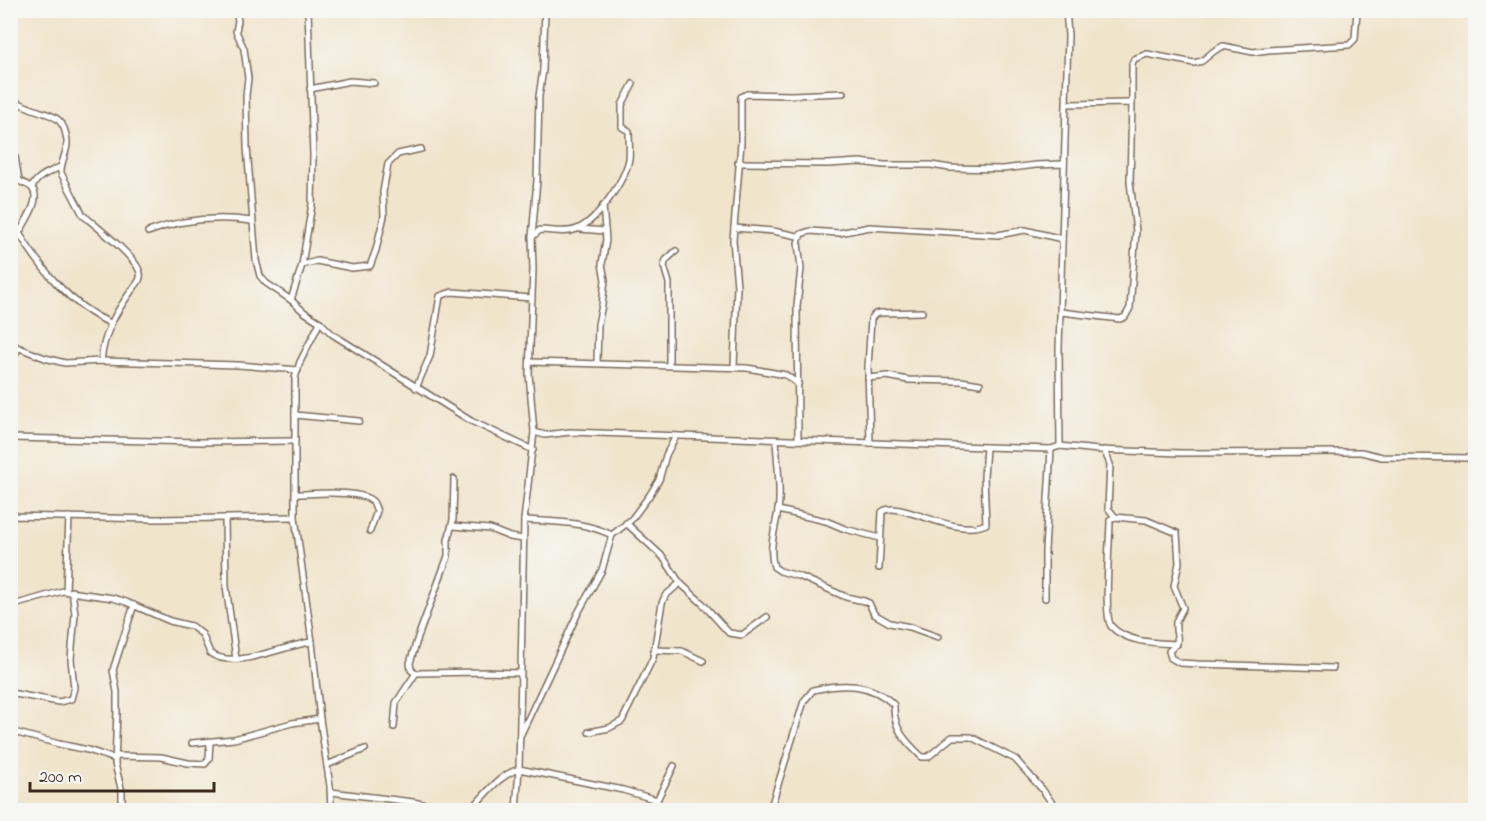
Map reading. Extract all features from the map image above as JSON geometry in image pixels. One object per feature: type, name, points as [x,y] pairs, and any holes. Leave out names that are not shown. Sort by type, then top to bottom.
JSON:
[{"type":"street","points":[[236,10],[238,21],[236,31],[244,49],[248,78],[247,147],[251,178],[255,260],[260,276],[304,312],[320,321],[332,334],[416,388],[471,421],[533,447]]},
{"type":"street","points":[[291,300],[302,265],[312,204],[313,155],[308,10]]},
{"type":"street","points":[[516,810],[520,736],[523,539],[534,432],[530,362],[532,237],[545,10]]},
{"type":"street","points":[[1060,446],[1059,349],[1068,35],[1066,10]]},
{"type":"street","points":[[1061,312],[1120,319],[1129,313],[1136,231],[1130,182],[1132,64],[1140,56],[1152,54],[1194,63],[1202,61],[1223,46],[1253,52],[1349,45],[1355,39],[1358,10]]},
{"type":"street","points":[[310,89],[350,81],[374,83]]},
{"type":"street","points":[[577,229],[595,217],[618,185],[628,161],[629,131],[622,127],[621,112],[624,97],[633,84]]},
{"type":"street","points":[[734,367],[737,286],[733,240],[742,124],[740,101],[743,95],[843,93]]},
{"type":"street","points":[[10,99],[58,118],[67,140],[66,153],[60,167],[34,182],[32,188],[34,205],[19,233],[45,272],[68,293],[75,303],[110,323]]},
{"type":"street","points":[[1067,104],[1132,103]]},
{"type":"street","points":[[302,265],[317,261],[352,268],[370,266],[384,216],[383,192],[388,164],[398,154],[422,149]]},
{"type":"street","points":[[10,152],[15,157],[19,181],[32,188]]},
{"type":"street","points":[[738,163],[860,162],[884,165],[1003,169],[1064,164]]},
{"type":"street","points":[[60,167],[83,215],[128,255],[139,269],[140,280],[110,323],[101,361]]},
{"type":"street","points":[[597,363],[598,324],[604,295],[603,206]]},
{"type":"street","points":[[148,232],[190,220],[252,221]]},
{"type":"street","points":[[798,237],[810,231],[839,233],[870,227],[998,235],[1025,230],[1062,239]]},
{"type":"street","points":[[734,228],[773,231],[798,237]]},
{"type":"street","points":[[532,237],[540,230],[605,231]]},
{"type":"street","points":[[798,237],[801,268],[797,306],[798,440]]},
{"type":"street","points":[[669,365],[669,283],[664,266],[666,260],[676,251]]},
{"type":"street","points":[[416,388],[430,356],[440,296],[452,292],[532,298]]},
{"type":"street","points":[[10,307],[13,309],[10,318]]},
{"type":"street","points":[[870,443],[868,378],[870,323],[873,317],[880,313],[922,312]]},
{"type":"street","points":[[320,321],[300,362],[295,378],[295,517],[331,792],[331,810]]},
{"type":"street","points":[[10,336],[16,347],[16,354],[10,361]]},
{"type":"street","points":[[16,347],[65,363],[101,361],[238,364],[298,370]]},
{"type":"street","points":[[530,362],[734,367],[786,375],[798,384]]},
{"type":"street","points":[[786,375],[799,368]]},
{"type":"street","points":[[868,378],[887,376],[908,380],[961,381],[980,384]]},
{"type":"street","points":[[295,415],[359,420]]},
{"type":"street","points":[[534,432],[545,435],[570,432],[1051,449],[1060,446],[1181,453],[1353,452],[1382,456],[1476,458]]},
{"type":"street","points":[[533,447],[545,435]]},
{"type":"street","points":[[520,736],[578,613],[602,570],[612,535],[638,512],[659,480],[666,455],[676,436]]},
{"type":"street","points":[[10,438],[201,442],[294,441]]},
{"type":"street","points":[[776,440],[778,510],[771,550],[774,567],[846,597],[869,603],[874,614],[890,623],[938,637]]},
{"type":"street","points":[[879,568],[882,512],[892,508],[951,526],[968,528],[986,524],[984,477],[986,447]]},
{"type":"street","points":[[1045,597],[1045,550],[1051,449]]},
{"type":"street","points":[[1104,450],[1110,464],[1107,508],[1115,517]]},
{"type":"street","points":[[454,479],[453,526],[448,540],[448,560],[418,637],[410,663],[411,670],[416,673],[520,674]]},
{"type":"street","points":[[296,494],[353,494],[366,497],[374,502],[377,511],[370,531]]},
{"type":"street","points":[[778,510],[826,521],[845,529],[880,538]]},
{"type":"street","points":[[10,516],[295,517]]},
{"type":"street","points":[[10,693],[59,702],[71,699],[74,688],[71,659],[75,614],[69,591],[69,517]]},
{"type":"street","points":[[1177,644],[1146,642],[1130,637],[1115,629],[1109,622],[1107,576],[1110,520],[1115,517],[1146,520],[1177,533],[1179,562],[1174,585],[1183,608],[1176,620],[1177,644],[1169,651],[1169,655],[1180,663],[1333,668]]},
{"type":"street","points":[[225,518],[226,586],[236,659]]},
{"type":"street","points":[[524,520],[582,524],[612,535]]},
{"type":"street","points":[[626,523],[663,557],[680,583],[729,633],[742,635],[767,617]]},
{"type":"street","points":[[453,526],[490,529],[510,537],[523,539]]},
{"type":"street","points":[[590,732],[609,728],[622,721],[646,674],[655,650],[662,603],[665,596],[680,583]]},
{"type":"street","points":[[10,606],[49,594],[69,591],[113,598],[159,617],[191,626],[202,634],[210,653],[225,659],[236,659],[312,642]]},
{"type":"street","points":[[122,810],[122,792],[114,758],[117,692],[112,670],[134,605]]},
{"type":"street","points":[[655,650],[682,651],[703,661]]},
{"type":"street","points":[[394,727],[396,703],[416,673]]},
{"type":"street","points":[[770,810],[804,701],[813,690],[853,684],[875,693],[894,705],[893,717],[902,737],[922,757],[928,757],[952,736],[971,737],[1015,759],[1057,810]]},
{"type":"street","points":[[192,743],[234,739],[292,723],[320,719]]},
{"type":"street","points":[[10,730],[114,758],[161,756],[188,763],[205,764],[209,759],[210,742]]},
{"type":"street","points":[[327,765],[365,749]]},
{"type":"street","points":[[659,810],[657,800],[674,766]]},
{"type":"street","points":[[470,810],[499,778],[507,772],[519,769],[623,790],[657,800]]},
{"type":"street","points":[[331,792],[413,802],[448,810]]}]
